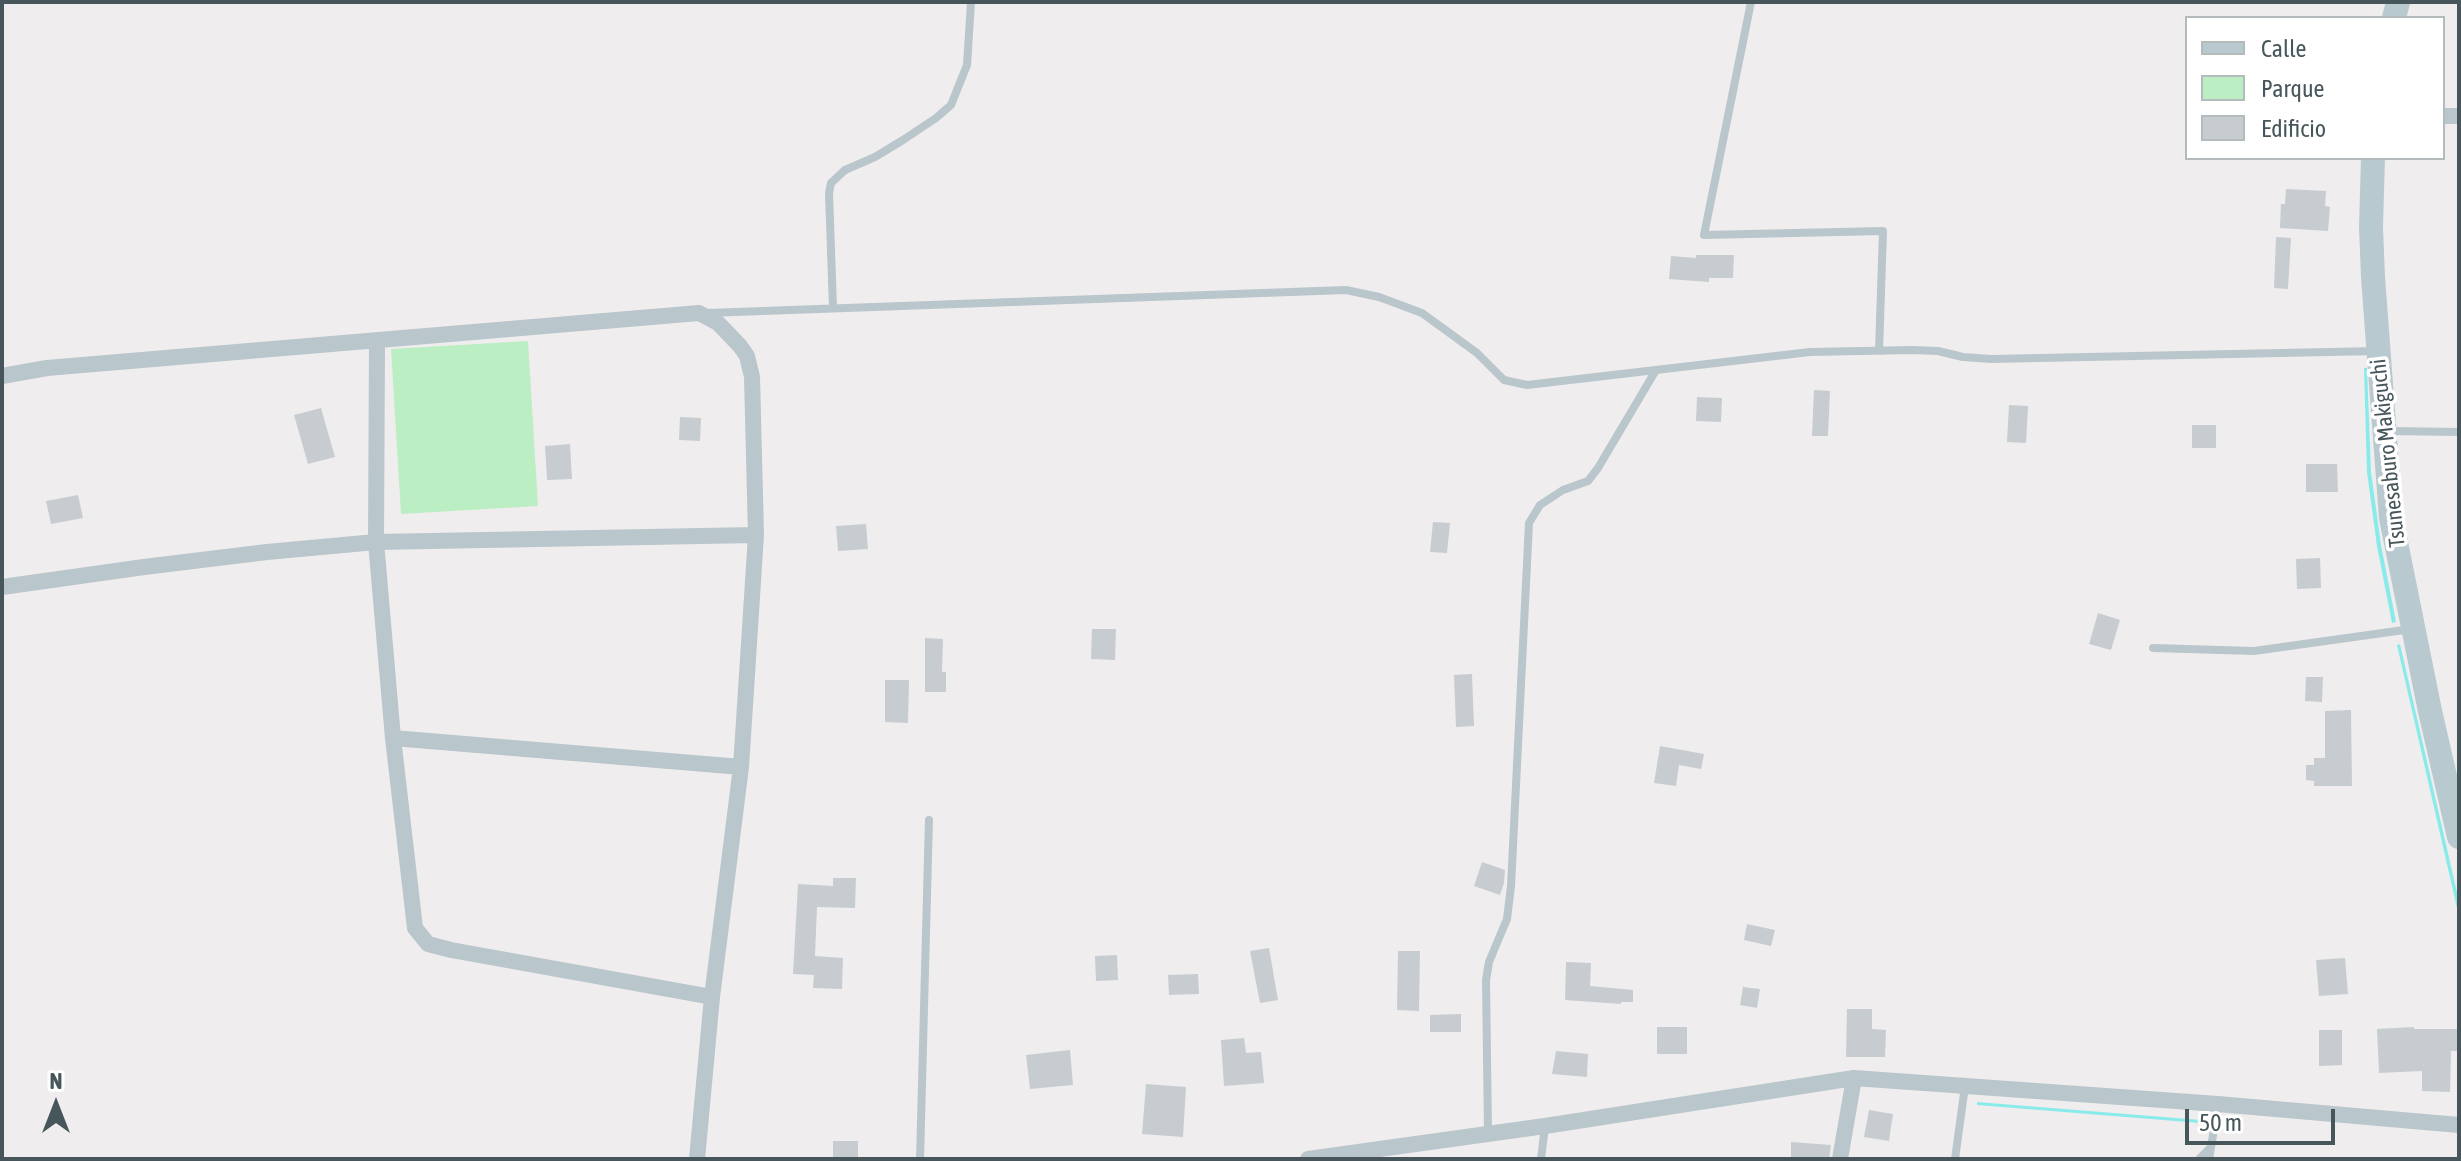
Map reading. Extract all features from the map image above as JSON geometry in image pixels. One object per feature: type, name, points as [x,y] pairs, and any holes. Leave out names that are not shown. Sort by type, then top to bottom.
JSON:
[{"type":"street","name":"Tsunesaburo Makiguchi","points":[[2373,160],[2371,227],[2391,518],[2459,837]]},
{"type":"street","points":[[2,376],[47,368],[699,313],[718,323],[747,356],[753,392],[756,535],[741,767],[712,997],[697,1159]]},
{"type":"street","points":[[377,340],[376,542],[393,738],[415,928],[428,944],[712,997]]},
{"type":"street","points":[[2,587],[267,552],[376,542],[756,535]]},
{"type":"street","points":[[393,738],[741,767]]},
{"type":"street","points":[[1308,1159],[1854,1078],[2459,1125]]},
{"type":"street","points":[[1840,1159],[1854,1078]]},
{"type":"lane","points":[[833,308],[831,183],[845,170],[903,140],[951,105],[967,65],[971,2]]},
{"type":"lane","points":[[1751,2],[1704,235],[1883,231],[1879,351]]},
{"type":"lane","points":[[699,313],[1346,290],[1379,297],[1422,313],[1477,353],[1504,380],[1527,385],[1810,352],[1938,351],[1991,359],[2378,351]]},
{"type":"lane","points":[[1488,1134],[1486,980],[1489,962],[1507,919],[1511,886],[1529,523],[1540,505],[1563,490],[1588,481],[1656,370]]},
{"type":"lane","points":[[2384,431],[2459,432]]},
{"type":"lane","points":[[2153,648],[2254,651],[2413,628]]},
{"type":"lane","points":[[920,1159],[929,820]]},
{"type":"lane","points":[[1955,1159],[1965,1085]]},
{"type":"lane","points":[[2209,1159],[2218,1104]]},
{"type":"lane","points":[[1541,1159],[1545,1126]]},
{"type":"lane","points":[[2199,1159],[2211,1147]]},
{"type":"green space","points":[[528,341],[538,506],[401,514],[391,349]]},
{"type":"water","points":[[2364,368],[2367,368],[2371,472],[2396,622],[2392,623],[2367,472]]},
{"type":"water","points":[[2400,644],[2459,901],[2459,917],[2397,645]]},
{"type":"water","points":[[1977,1102],[2201,1120],[2200,1123],[1977,1105]]},
{"type":"building","points":[[2286,189],[2326,191],[2325,206],[2330,207],[2328,231],[2280,228],[2281,204],[2285,204]]},
{"type":"building","points":[[2276,237],[2291,238],[2288,289],[2274,288]]},
{"type":"building","points":[[1696,255],[1734,255],[1733,278],[1709,278],[1709,282],[1669,279],[1671,256],[1696,258]]},
{"type":"building","points":[[1814,390],[1830,391],[1828,436],[1812,436]]},
{"type":"building","points":[[1697,397],[1722,398],[1721,422],[1696,421]]},
{"type":"building","points":[[2009,405],[2028,406],[2026,443],[2007,442]]},
{"type":"building","points":[[321,408],[335,457],[308,464],[294,415]]},
{"type":"building","points":[[680,417],[701,418],[700,441],[679,440]]},
{"type":"building","points":[[2192,425],[2216,425],[2216,448],[2192,448]]},
{"type":"building","points":[[570,444],[572,479],[547,480],[545,446]]},
{"type":"building","points":[[2306,464],[2337,464],[2338,492],[2306,492]]},
{"type":"building","points":[[78,495],[83,518],[51,524],[46,501]]},
{"type":"building","points":[[1433,522],[1450,523],[1447,553],[1430,552]]},
{"type":"building","points":[[866,524],[868,549],[838,551],[836,526]]},
{"type":"building","points":[[2320,558],[2321,588],[2297,589],[2296,559]]},
{"type":"building","points":[[2098,613],[2120,620],[2111,650],[2089,644]]},
{"type":"building","points":[[1092,629],[1116,629],[1115,660],[1091,659]]},
{"type":"building","points":[[925,638],[943,639],[942,672],[946,672],[946,692],[925,692]]},
{"type":"building","points":[[1472,674],[1474,726],[1456,727],[1454,675]]},
{"type":"building","points":[[2306,677],[2323,677],[2322,702],[2305,701]]},
{"type":"building","points":[[885,680],[909,680],[908,723],[885,722]]},
{"type":"building","points":[[2351,710],[2352,786],[2314,786],[2314,781],[2306,780],[2306,765],[2314,765],[2314,758],[2325,758],[2325,711]]},
{"type":"building","points":[[1660,746],[1704,754],[1701,769],[1679,765],[1676,786],[1654,783]]},
{"type":"building","points":[[1482,862],[1505,870],[1500,895],[1474,886]]},
{"type":"building","points":[[833,878],[856,878],[855,908],[817,907],[815,956],[843,958],[842,989],[813,988],[814,975],[793,974],[798,884],[833,886]]},
{"type":"building","points":[[1747,924],[1775,930],[1771,946],[1744,940]]},
{"type":"building","points":[[1269,948],[1278,1000],[1260,1003],[1250,951]]},
{"type":"building","points":[[1398,951],[1420,951],[1419,1011],[1397,1010]]},
{"type":"building","points":[[1117,955],[1118,980],[1096,981],[1095,956]]},
{"type":"building","points":[[2345,958],[2348,994],[2319,996],[2316,960]]},
{"type":"building","points":[[1566,962],[1591,963],[1590,986],[1633,990],[1633,1002],[1565,1000]]},
{"type":"building","points":[[1198,974],[1199,994],[1169,995],[1168,975]]},
{"type":"building","points":[[1743,987],[1760,989],[1757,1008],[1740,1005]]},
{"type":"building","points":[[1847,1009],[1872,1009],[1872,1029],[1886,1030],[1885,1057],[1846,1057]]},
{"type":"building","points":[[1461,1014],[1461,1032],[1430,1032],[1430,1015]]},
{"type":"building","points":[[1657,1027],[1687,1027],[1687,1054],[1657,1054]]},
{"type":"building","points":[[2377,1029],[2459,1029],[2459,1051],[2451,1051],[2450,1092],[2422,1091],[2422,1071],[2379,1073]]},
{"type":"building","points":[[2319,1030],[2342,1030],[2342,1065],[2319,1066]]},
{"type":"building","points":[[1244,1038],[1246,1053],[1261,1052],[1264,1083],[1224,1086],[1221,1040]]},
{"type":"building","points":[[1070,1050],[1073,1085],[1030,1089],[1026,1055]]},
{"type":"building","points":[[1556,1051],[1588,1054],[1587,1077],[1552,1074]]},
{"type":"building","points":[[1146,1084],[1186,1087],[1183,1137],[1142,1134]]},
{"type":"building","points":[[1869,1110],[1893,1114],[1889,1141],[1864,1137]]},
{"type":"building","points":[[833,1141],[858,1141],[858,1159],[833,1159]]},
{"type":"building","points":[[1791,1142],[1831,1145],[1829,1159],[1791,1159]]}]
